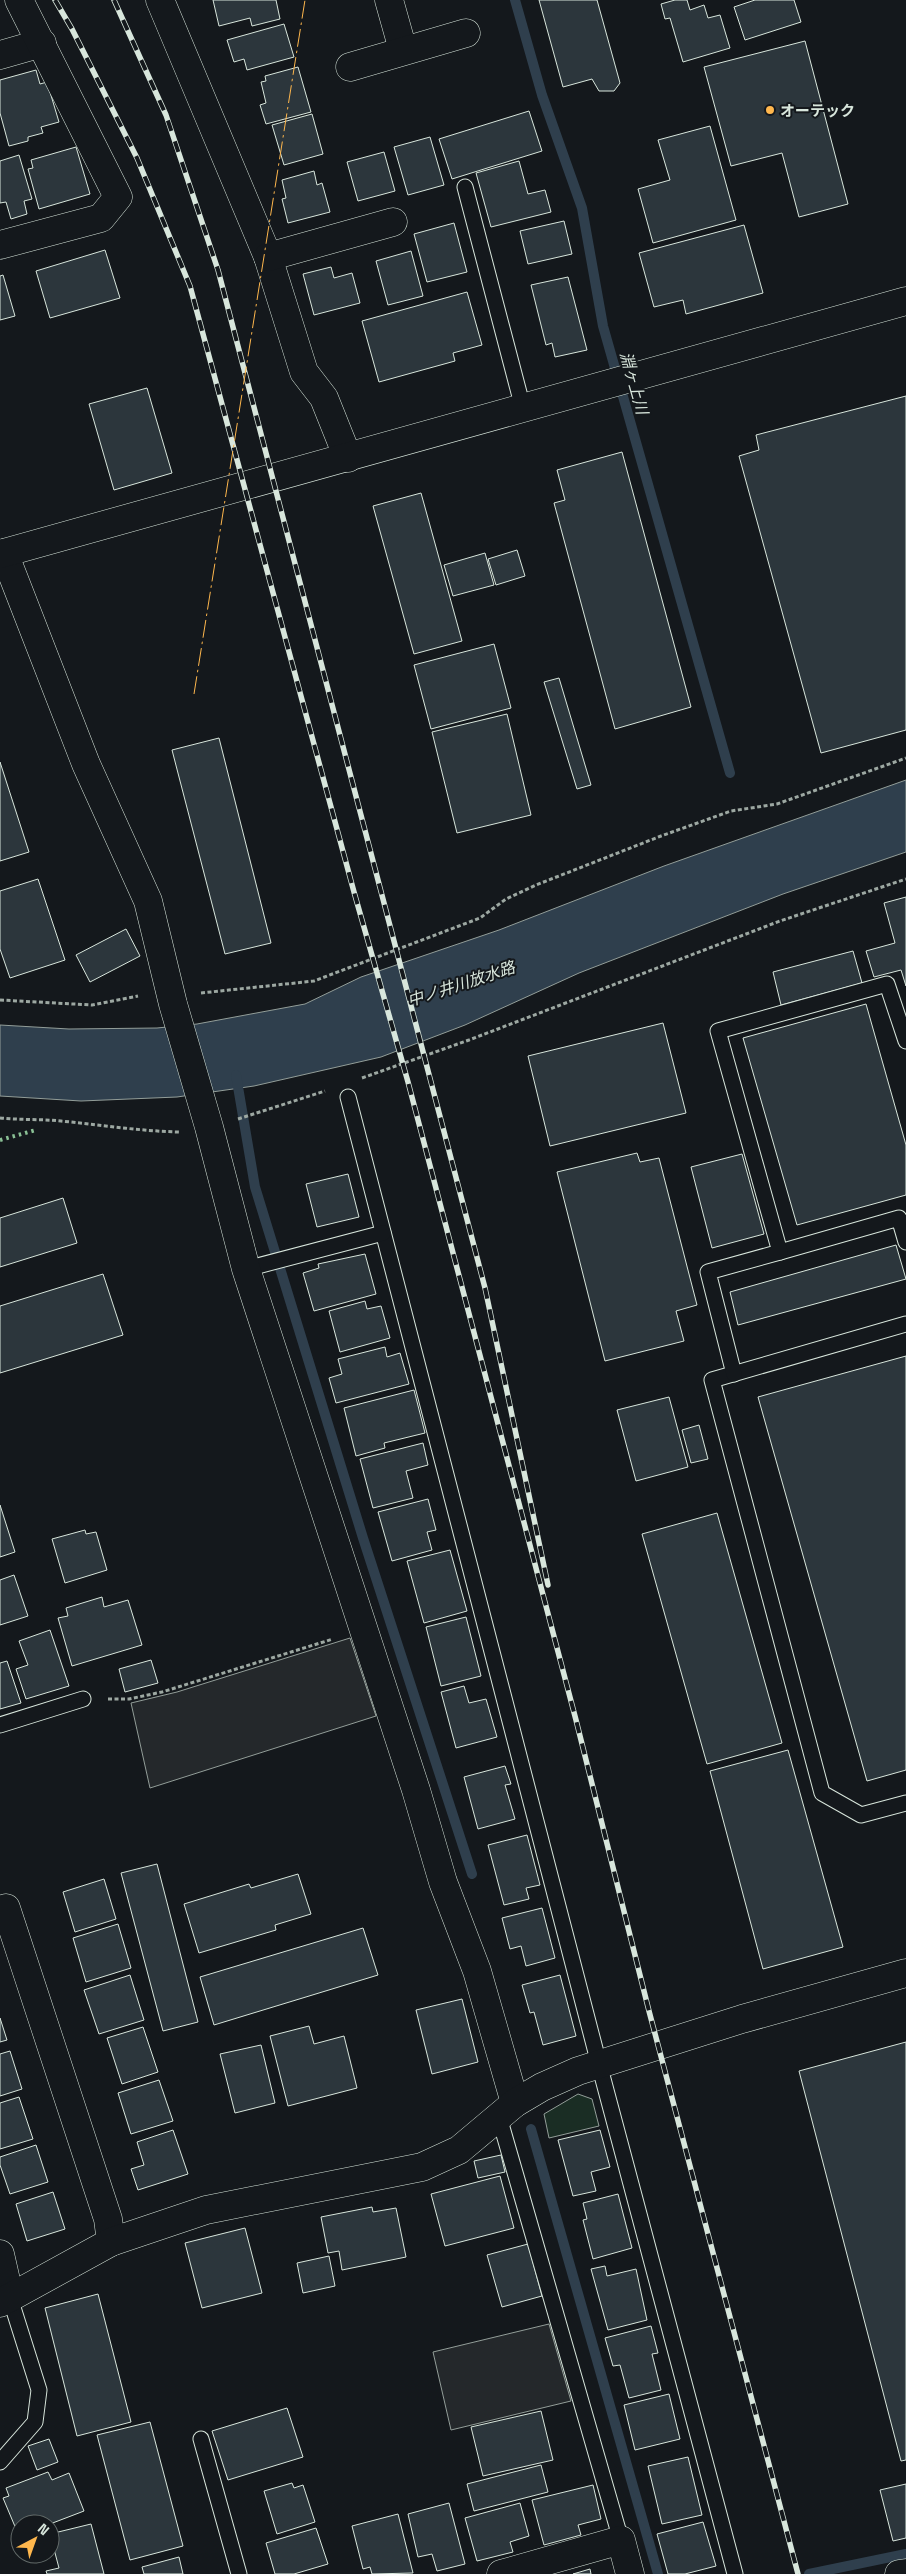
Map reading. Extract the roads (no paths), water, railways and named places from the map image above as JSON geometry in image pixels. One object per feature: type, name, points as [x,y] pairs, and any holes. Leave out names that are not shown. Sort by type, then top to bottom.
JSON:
[{"type":"street","points":[[0,245],[101,218],[118,197],[19,0]]},
{"type":"street","points":[[160,0],[268,257],[304,372],[324,398],[348,458]]},
{"type":"street","points":[[390,0],[403,50]]},
{"type":"street","points":[[350,67],[466,33]]},
{"type":"street","points":[[0,55],[42,43]]},
{"type":"street","points":[[268,257],[393,222]]},
{"type":"street","points":[[507,2110],[477,1971],[443,1882],[364,1629],[246,1269],[171,997],[148,901],[86,764],[2,554],[906,301]]},
{"type":"street","points":[[6,1908],[108,2219],[111,2242]]},
{"type":"street","points":[[0,2254],[5,2300],[111,2242],[206,2210],[422,2167],[459,2150],[507,2110],[542,2087],[600,2064],[742,2019],[906,1973]]},
{"type":"street","points":[[500,2574],[621,2540],[630,2574]]},
{"type":"street","points":[[899,2574],[906,2572]]},
{"type":"lane","points":[[464,187],[522,408]]},
{"type":"lane","points":[[780,1252],[718,1031],[887,984],[906,1041]]},
{"type":"lane","points":[[348,1097],[735,2574]]},
{"type":"lane","points":[[734,1374],[708,1272],[899,1218],[906,1242]]},
{"type":"lane","points":[[246,1269],[383,1232]]},
{"type":"lane","points":[[906,1324],[712,1380],[822,1793],[861,1815],[906,1804]]},
{"type":"lane","points":[[0,1725],[83,1699]]},
{"type":"lane","points":[[507,2110],[621,2540]]},
{"type":"lane","points":[[0,2462],[35,2422],[39,2390],[5,2300]]},
{"type":"lane","points":[[201,2439],[239,2574]]},
{"type":"water","name":"中ノ井川放水路","points":[[906,780],[906,852],[783,894],[579,973],[465,1025],[381,1057],[254,1086],[177,1097],[81,1101],[0,1096],[0,1025],[69,1029],[157,1028],[197,1024],[305,1004],[361,977],[499,930],[664,866]]},
{"type":"waterway","name":"淵ヶ上川","points":[[515,0],[542,95],[582,208],[603,326],[730,773]]},
{"type":"waterway","points":[[236,1075],[255,1187],[363,1538],[472,1874]]},
{"type":"waterway","points":[[531,2129],[658,2574]]},
{"type":"waterway","points":[[809,2574],[906,2554]]},
{"type":"railway","points":[[55,0],[72,29],[137,158],[190,286],[354,892],[408,1082],[576,1720],[649,2011],[798,2574]]},
{"type":"railway","points":[[114,0],[166,115],[218,270],[485,1288],[548,1585]]},
{"type":"place","name":"オーテック","points":[[770,110]]}]
